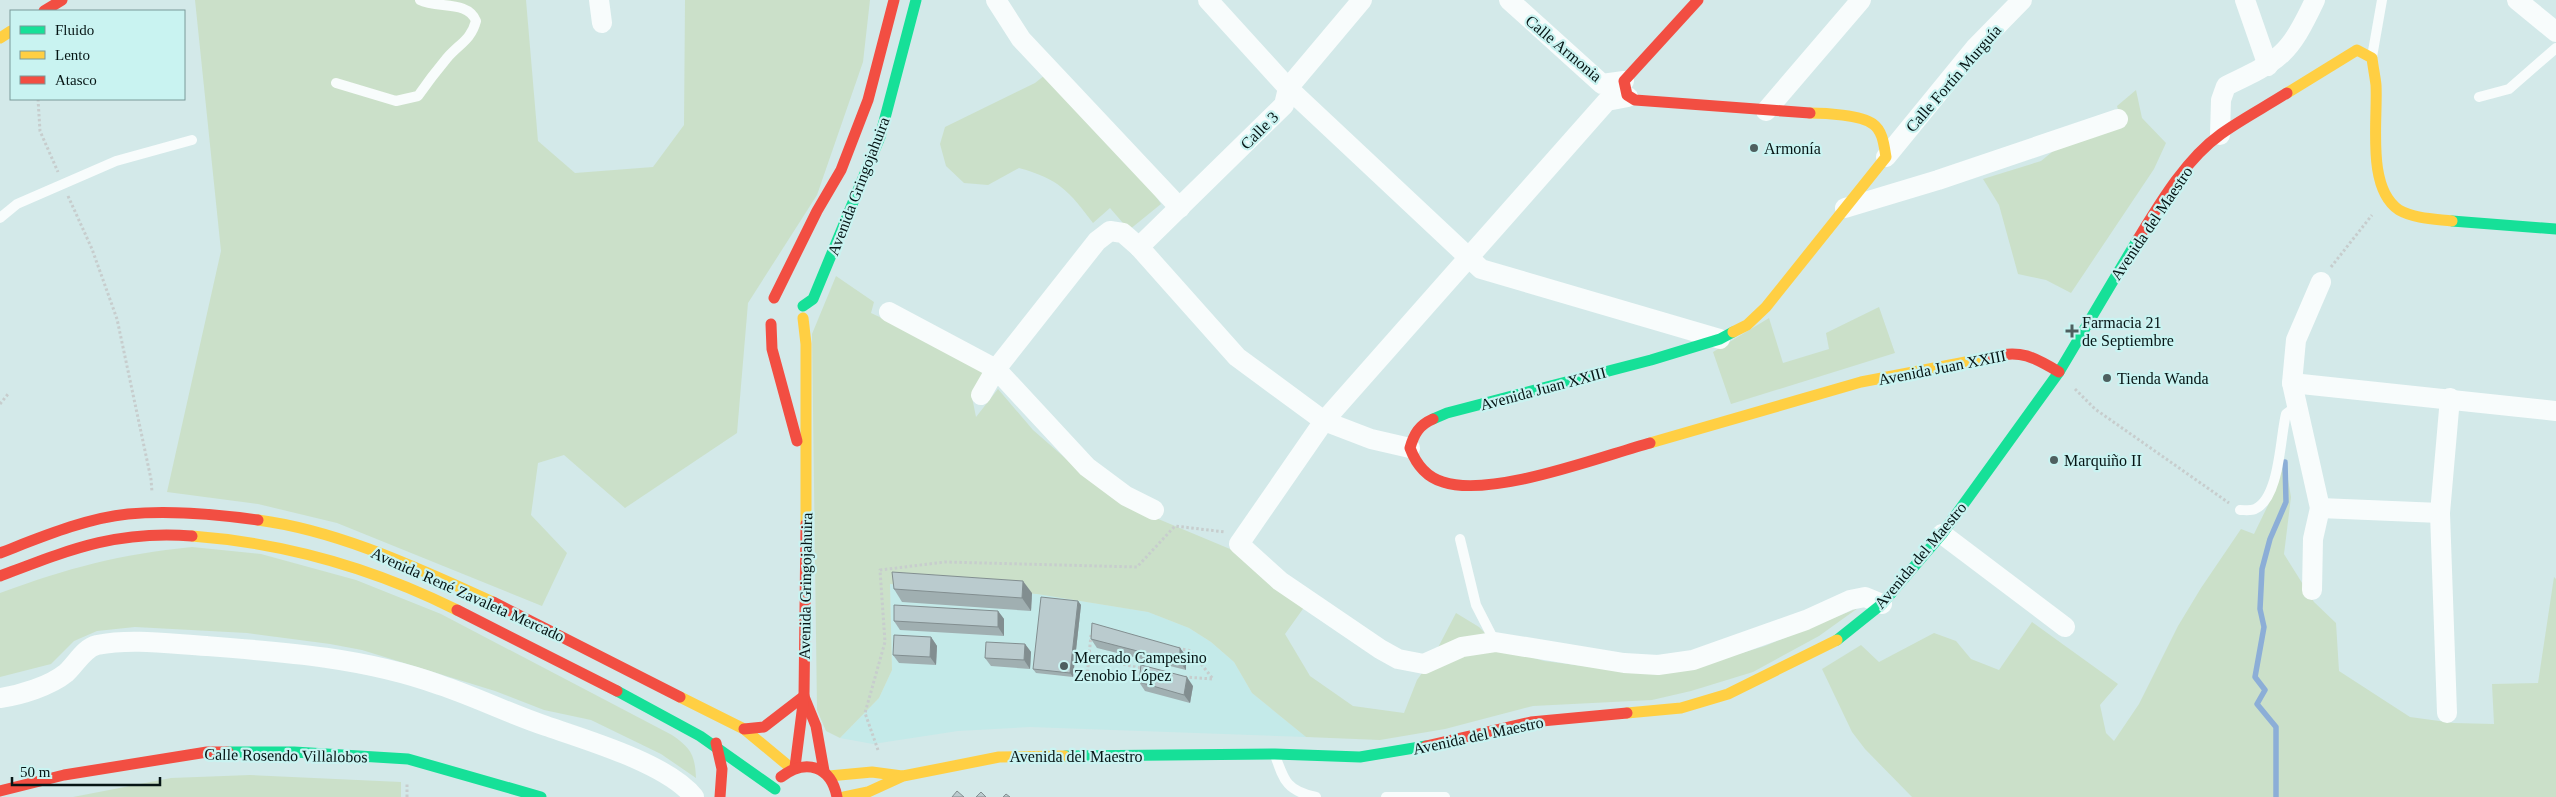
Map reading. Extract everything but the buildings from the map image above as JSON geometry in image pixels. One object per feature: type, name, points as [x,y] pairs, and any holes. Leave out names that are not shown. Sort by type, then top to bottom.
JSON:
[{"type":"main road","points":[[46,10],[62,0]]},
{"type":"main road","name":"Avenida Gringojahuira","points":[[807,476],[772,349],[770,310],[817,211],[841,170],[868,100],[894,0]]},
{"type":"main road","name":"Avenida Gringojahuira","points":[[793,768],[804,696],[807,476],[806,344],[798,304],[813,299],[880,137],[916,0]]},
{"type":"main road","points":[[1698,0],[1626,89],[1635,100],[1766,111],[1838,114],[1873,124],[1883,138],[1886,157]]},
{"type":"main road","name":"Avenida del Maestro","points":[[844,797],[868,792],[903,776],[999,757],[1275,754],[1360,756],[1410,750],[1531,722],[1681,708],[1728,694],[1833,643],[1882,604],[1942,534],[2059,372],[2156,209],[2190,163],[2220,134],[2358,50],[2372,58]]},
{"type":"main road","points":[[2372,58],[2376,84],[2376,160],[2386,198],[2400,210],[2422,218],[2556,230]]},
{"type":"main road","name":"Avenida Juan XXIII","points":[[1886,157],[1766,307],[1747,326],[1720,339],[1643,362],[1447,413],[1424,422],[1414,432],[1410,448],[1418,465],[1432,476],[1451,485],[1483,487],[1534,476],[1861,382],[1978,361],[2006,353],[2021,353],[2059,372]]},
{"type":"main road","points":[[779,295],[798,304],[797,327],[789,330],[780,330],[770,310],[779,295]]},
{"type":"main road","name":"Avenida René Zavaleta Mercado","points":[[0,553],[56,531],[127,514],[226,516],[287,524],[358,545],[412,566],[499,606],[744,729],[793,768]]},
{"type":"main road","name":"Avenida René Zavaleta Mercado","points":[[0,576],[57,555],[125,536],[184,536],[246,541],[352,566],[403,585],[655,710],[716,743],[749,767],[772,794]]},
{"type":"main road","points":[[744,729],[764,727],[804,696]]},
{"type":"main road","name":"Avenida Gringojahuira","points":[[804,696],[816,726],[827,773],[834,782],[837,797]]},
{"type":"main road","points":[[716,743],[722,769],[720,797]]},
{"type":"main road","name":"Calle Rosendo Villalobos","points":[[0,791],[64,775],[145,760],[207,752],[284,752],[408,759],[541,797]]},
{"type":"main road","name":"Avenida del Maestro","points":[[793,768],[812,766],[827,773],[872,772],[903,776]]},
{"type":"main road","points":[[772,794],[780,777],[793,768]]},
{"type":"main road","points":[[919,788],[928,771]]},
{"type":"street","points":[[599,0],[602,23]]},
{"type":"street","points":[[996,0],[1021,39],[1180,208]]},
{"type":"street","points":[[1208,0],[1288,88],[1481,270],[1720,339]]},
{"type":"street","name":"Calle 3","points":[[1139,247],[1284,105],[1288,88],[1362,0]]},
{"type":"street","name":"Calle Armonia","points":[[1509,0],[1602,84],[1626,89]]},
{"type":"street","points":[[1766,111],[1861,0]]},
{"type":"street","name":"Calle Fortín Murguía","points":[[1886,157],[1975,48],[2022,0]]},
{"type":"street","points":[[2245,0],[2268,66]]},
{"type":"street","points":[[2220,134],[2221,100],[2226,86],[2268,66],[2283,54],[2298,36],[2315,0]]},
{"type":"street","points":[[2517,0],[2556,32]]},
{"type":"street","points":[[1626,89],[1607,101],[1324,421],[1239,544],[1280,581],[1398,659],[1424,664],[1462,647],[1495,642],[1624,664],[1658,665],[1693,660],[1806,620],[1850,600],[1865,597],[1882,604]]},
{"type":"street","points":[[1845,208],[1938,180],[2118,119]]},
{"type":"street","points":[[981,395],[996,369],[1097,241],[1110,231],[1123,233],[1139,247],[1237,357],[1324,421],[1370,439],[1410,448]]},
{"type":"street","points":[[2312,590],[2314,539],[2320,508],[2292,383],[2296,340],[2321,282]]},
{"type":"street","points":[[889,312],[996,369],[1087,467],[1126,496],[1154,510]]},
{"type":"street","points":[[2292,383],[2450,398],[2556,411]]},
{"type":"street","points":[[2447,713],[2440,513],[2450,398]]},
{"type":"street","points":[[2320,508],[2440,513]]},
{"type":"street","points":[[1942,534],[2065,627]]},
{"type":"street","points":[[0,698],[54,682],[94,646],[113,643],[150,642],[334,658],[440,685],[501,710],[580,738],[668,774],[685,786],[694,797]]},
{"type":"lane","points":[[336,83],[396,101],[418,96],[448,56],[467,40],[473,31],[476,21],[470,11],[460,7],[428,4],[420,0]]},
{"type":"lane","points":[[2372,58],[2382,0]]},
{"type":"lane","points":[[2479,97],[2510,89],[2556,48]]},
{"type":"lane","points":[[0,218],[17,204],[116,161],[192,140]]},
{"type":"lane","points":[[2240,510],[2254,510],[2262,504],[2267,495],[2275,479],[2286,414],[2298,405]]},
{"type":"lane","points":[[1460,539],[1476,605],[1495,642]]},
{"type":"lane","points":[[1275,754],[1285,782],[1303,794],[1316,797]]},
{"type":"lane","points":[[1386,797],[1444,797]]},
{"type":"path","points":[[38,100],[40,131],[92,249],[116,319],[151,479],[153,514]]},
{"type":"path","points":[[2321,282],[2357,232]]},
{"type":"path","points":[[2059,372],[2095,409],[2240,510]]},
{"type":"path","points":[[0,404],[8,394]]},
{"type":"path","points":[[886,774],[865,713],[886,642],[880,570],[945,562],[1137,567],[1176,526],[1246,534]]},
{"type":"path","points":[[1087,677],[1092,633]]},
{"type":"path","points":[[1173,646],[1191,651],[1213,679],[1183,676]]},
{"type":"path","points":[[1089,657],[1155,671]]},
{"type":"path","points":[[407,787],[408,797]]},
{"type":"shaded area","name":"Mercado Campesino Zenobio López","points":[[890,584],[1038,594],[1148,612],[1189,628],[1211,642],[1234,662],[1252,693],[1306,737],[1030,727],[958,731],[873,744],[840,738],[879,698],[892,670]]},
{"type":"green space","points":[[195,0],[526,0],[538,141],[575,173],[653,167],[684,125],[685,0],[870,0],[863,62],[817,195],[748,303],[737,433],[625,508],[564,455],[538,463],[531,515],[567,553],[542,606],[337,523],[258,504],[167,492],[221,251]]},
{"type":"green space","points":[[1045,75],[1142,176],[1161,204],[1129,230],[1110,208],[1093,223],[1070,194],[1054,182],[1033,172],[1019,168],[988,185],[964,183],[946,166],[940,144],[945,127],[1035,83]]},
{"type":"green space","points":[[2136,90],[2142,118],[2166,143],[2154,169],[2071,293],[2046,280],[2018,274],[1999,205],[1983,179],[2041,161],[2057,148],[2123,127],[2117,106]]},
{"type":"green space","points":[[836,276],[874,302],[871,313],[939,345],[984,372],[972,397],[976,417],[998,389],[1033,430],[1096,485],[1132,508],[1242,554],[1305,606],[1285,634],[1310,676],[1353,706],[1404,713],[1417,680],[1432,659],[1456,613],[1479,627],[1500,648],[1544,661],[1630,672],[1692,668],[1765,646],[1858,608],[1819,636],[1753,672],[1691,691],[1652,700],[1533,706],[1445,729],[1380,740],[1306,737],[1252,693],[1234,662],[1211,642],[1189,628],[1148,612],[1037,594],[890,584],[892,670],[879,698],[840,738],[826,731],[817,710],[812,334]]},
{"type":"green space","points":[[1879,307],[1895,353],[1731,404],[1713,352],[1769,318],[1783,363],[1829,349],[1826,333]]},
{"type":"green space","points":[[2285,462],[2291,497],[2284,554],[2314,602],[2336,623],[2339,671],[2410,717],[2454,723],[2494,724],[2492,684],[2538,683],[2554,577],[2556,579],[2556,797],[1912,797],[1865,749],[1852,732],[1822,669],[1861,645],[1879,662],[1934,633],[1956,641],[1971,659],[1999,670],[2032,622],[2118,684],[2100,705],[2106,733],[2114,741],[2139,704],[2178,626],[2201,588],[2241,529],[2254,534],[2272,497]]},
{"type":"green space","points":[[192,547],[261,554],[356,580],[441,614],[672,735],[684,744],[691,753],[696,778],[661,754],[591,720],[544,710],[495,691],[362,650],[330,644],[247,633],[135,627],[97,631],[74,641],[51,664],[0,677],[0,593],[94,563]]},
{"type":"green space","points":[[250,775],[401,782],[401,797],[73,797],[171,778]]},
{"type":"waterway","points":[[2276,797],[2276,727],[2257,704],[2265,690],[2255,677],[2264,627],[2260,609],[2262,569],[2270,539],[2286,502],[2285,462]]},
{"type":"traffic: fast","points":[[803,306],[813,299],[880,137],[916,0]]},
{"type":"traffic: fast","points":[[2452,221],[2556,229]]},
{"type":"traffic: fast","points":[[1837,640],[1882,604],[1942,534],[2059,372],[2138,239]]},
{"type":"traffic: fast","points":[[1433,419],[1447,413],[1651,360],[1720,339],[1733,332]]},
{"type":"traffic: fast","points":[[617,691],[700,736],[775,789]]},
{"type":"traffic: fast","points":[[1065,756],[1275,754],[1360,757],[1426,746]]},
{"type":"traffic: fast","points":[[228,752],[294,752],[408,759],[541,797]]},
{"type":"traffic: slow","points":[[0,38],[10,32]]},
{"type":"traffic: slow","points":[[2287,93],[2357,50],[2372,58],[2376,85],[2376,152],[2382,186],[2389,200],[2399,210],[2418,217],[2452,221]]},
{"type":"traffic: slow","points":[[1733,332],[1747,325],[1766,307],[1886,157],[1881,135],[1873,124],[1860,118],[1810,113]]},
{"type":"traffic: slow","points":[[803,318],[806,344],[806,524]]},
{"type":"traffic: slow","points":[[1650,443],[1861,382],[1992,357]]},
{"type":"traffic: slow","points":[[258,520],[289,525],[378,552],[493,602]]},
{"type":"traffic: slow","points":[[192,536],[227,539],[295,551],[328,560],[393,582],[457,610]]},
{"type":"traffic: slow","points":[[1627,713],[1681,708],[1728,694],[1837,640]]},
{"type":"traffic: slow","points":[[680,697],[744,729],[791,768]]},
{"type":"traffic: slow","points":[[844,797],[868,792],[903,776],[999,757],[1065,756]]},
{"type":"traffic: slow","points":[[829,776],[872,772],[902,776]]},
{"type":"traffic: jam","points":[[46,10],[62,0]]},
{"type":"traffic: jam","points":[[774,298],[817,211],[841,170],[868,100],[894,0]]},
{"type":"traffic: jam","points":[[1698,0],[1624,81],[1627,95],[1635,100],[1810,113]]},
{"type":"traffic: jam","points":[[2138,239],[2175,182],[2208,144],[2237,123],[2287,93]]},
{"type":"traffic: jam","points":[[771,324],[772,349],[797,441]]},
{"type":"traffic: jam","points":[[1992,357],[2019,354],[2042,362],[2059,372]]},
{"type":"traffic: jam","points":[[1433,419],[1424,424],[1415,434],[1410,448],[1412,454],[1422,469],[1437,480],[1464,485],[1489,485],[1546,474],[1650,443]]},
{"type":"traffic: jam","points":[[0,553],[79,524],[112,516],[160,512],[193,513],[258,520]]},
{"type":"traffic: jam","points":[[795,767],[804,696],[806,524]]},
{"type":"traffic: jam","points":[[0,576],[71,550],[116,539],[165,535],[192,536]]},
{"type":"traffic: jam","points":[[493,602],[680,697]]},
{"type":"traffic: jam","points":[[457,610],[617,691]]},
{"type":"traffic: jam","points":[[744,729],[764,727],[804,696]]},
{"type":"traffic: jam","points":[[805,699],[816,726],[824,771]]},
{"type":"traffic: jam","points":[[1426,746],[1531,722],[1627,713]]},
{"type":"traffic: jam","points":[[716,743],[722,769],[720,797]]},
{"type":"traffic: jam","points":[[0,791],[64,775],[207,752],[228,752]]},
{"type":"traffic: jam","points":[[781,777],[799,768],[816,768],[829,778],[834,786],[837,797]]},
{"type":"place","name":"Armonía","points":[[1754,148]]},
{"type":"place","name":"Farmacia 21 de Septiembre","points":[[2072,331]]},
{"type":"place","name":"Tienda Wanda","points":[[2107,378]]},
{"type":"place","name":"Marquiño II","points":[[2054,460]]},
{"type":"place","name":"Mercado Campesino Zenobio López","points":[[1064,666]]}]
